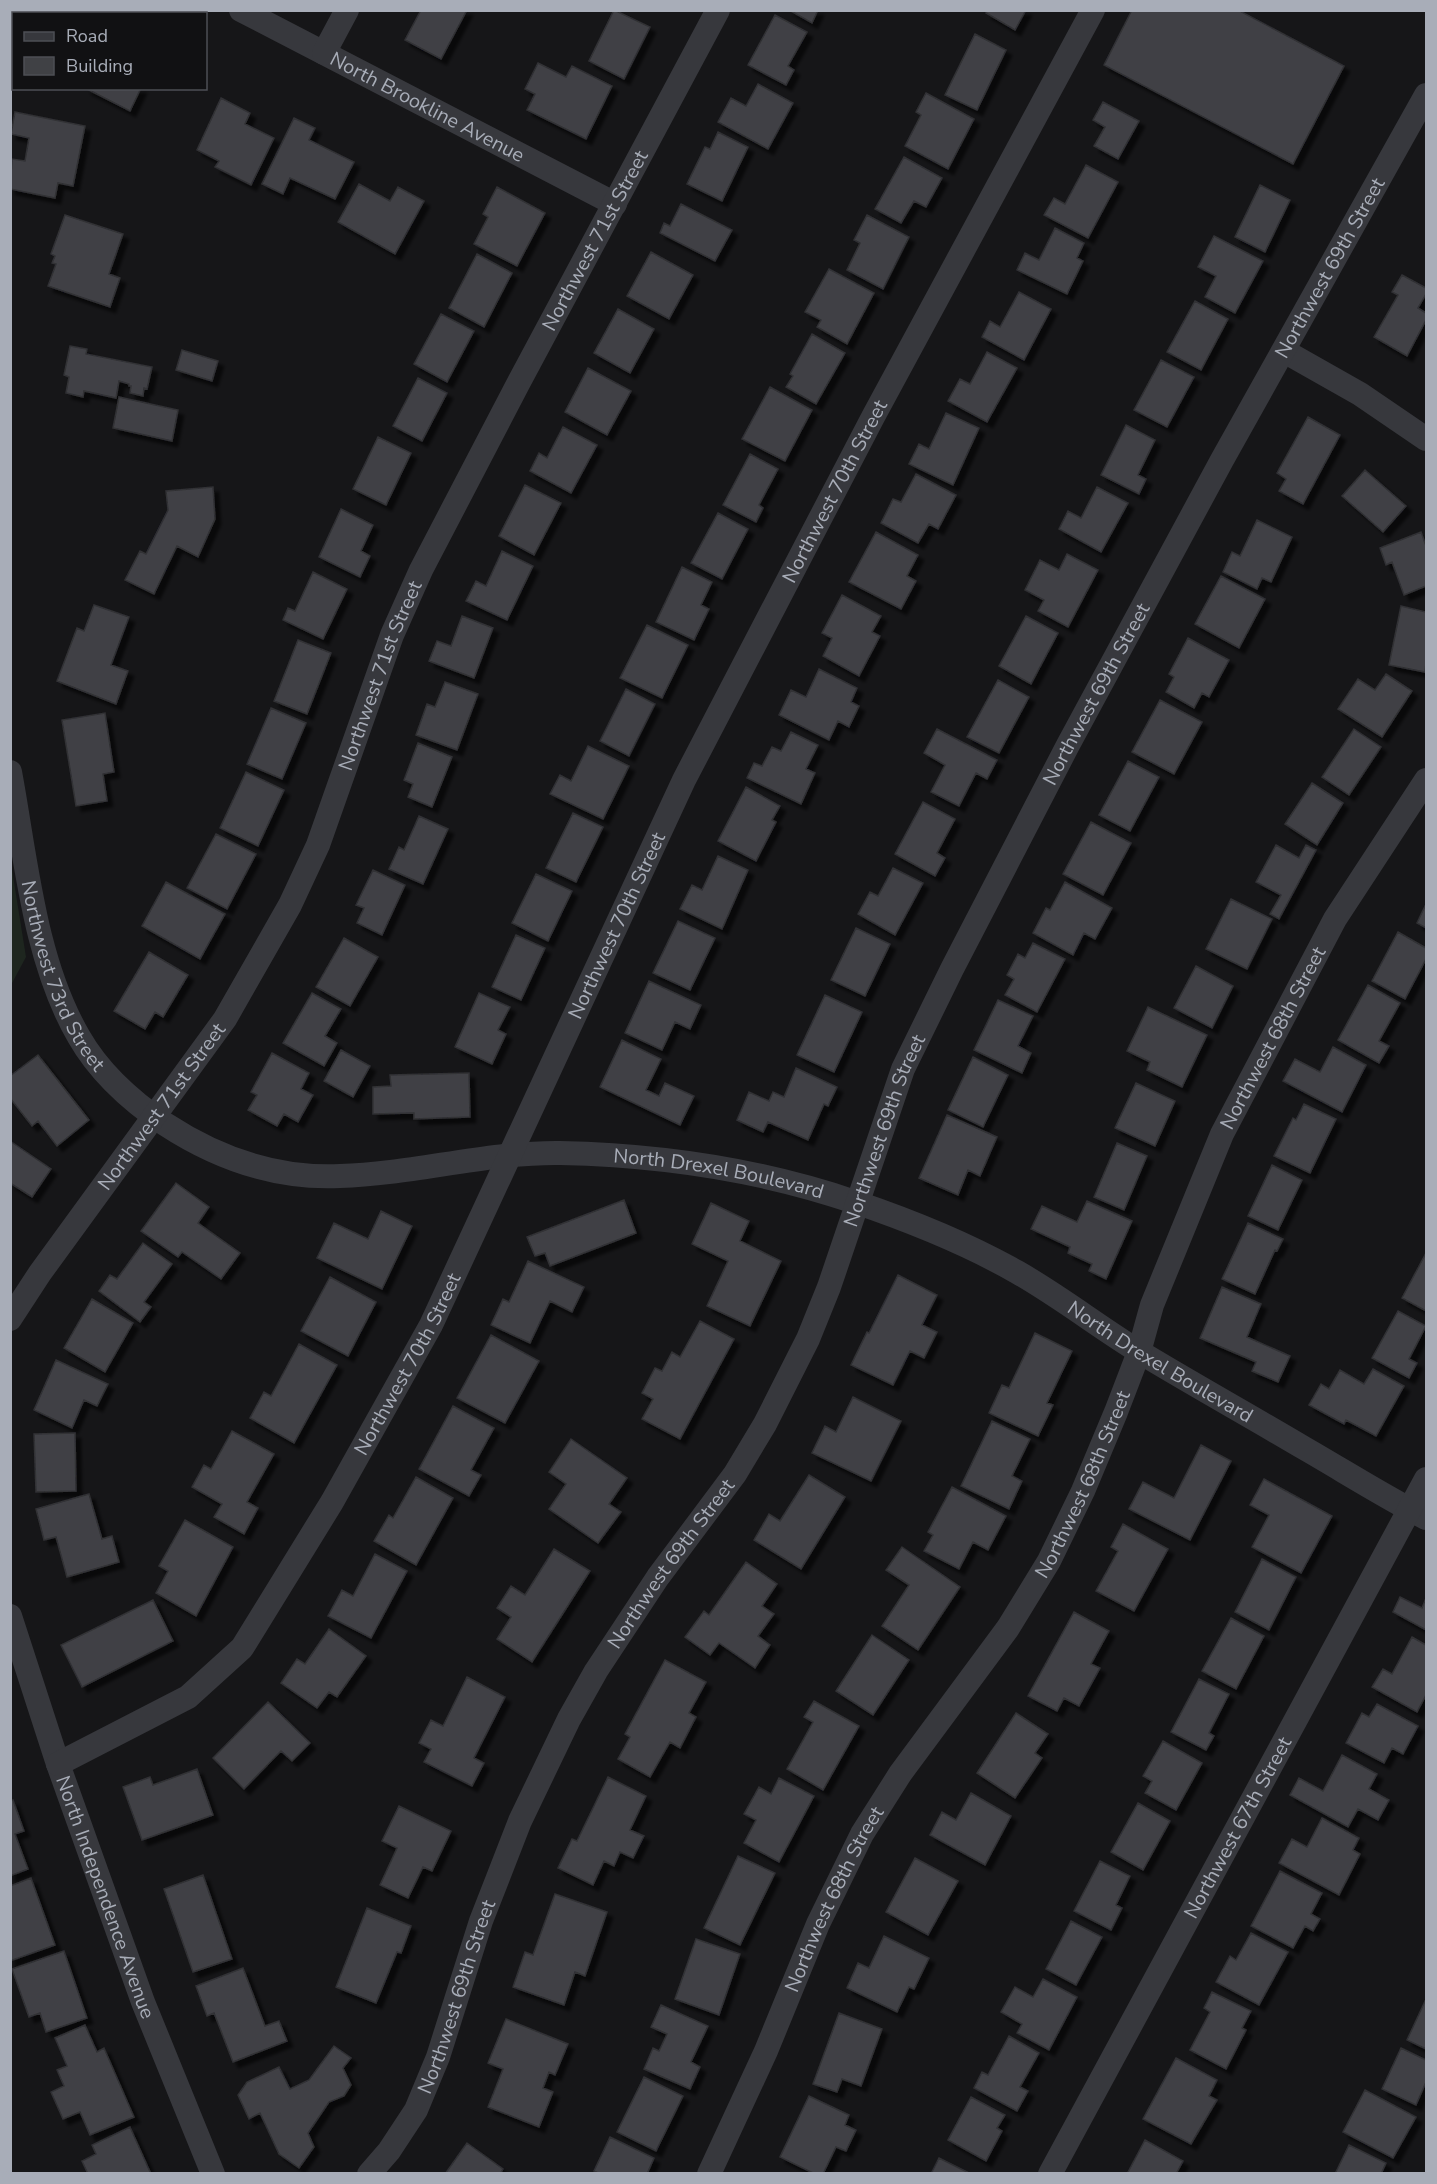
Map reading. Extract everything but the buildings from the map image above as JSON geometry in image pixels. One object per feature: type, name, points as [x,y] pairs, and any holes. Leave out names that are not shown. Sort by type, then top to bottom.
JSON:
[{"type":"street","name":"North Brookline Avenue","points":[[241,10],[615,204]]},
{"type":"street","points":[[324,53],[347,10]]},
{"type":"street","name":"Northwest 71st Street","points":[[10,1319],[40,1273],[225,1019],[290,904],[318,845],[392,635],[421,570],[718,10]]},
{"type":"street","name":"Northwest 70th Street","points":[[58,1764],[188,1697],[242,1648],[333,1502],[431,1325],[684,780],[873,417],[1093,10]]},
{"type":"street","name":"Northwest 69th Street","points":[[369,2174],[389,2151],[416,2110],[438,2057],[498,1875],[520,1821],[569,1719],[596,1671],[658,1577],[735,1474],[765,1424],[808,1339],[829,1287],[903,1069],[952,969],[1068,745],[1222,460],[1426,95]]},
{"type":"street","points":[[1284,351],[1360,394],[1426,439]]},
{"type":"street","name":"Northwest 73rd Street","points":[[10,772],[44,952],[60,997],[77,1034],[96,1063],[120,1088],[155,1117]]},
{"type":"street","name":"Northwest 68th Street","points":[[709,2174],[766,2051],[818,1924],[862,1834],[900,1774],[1008,1628],[1049,1561],[1083,1491],[1139,1352],[1152,1305],[1222,1134],[1335,919],[1426,780]]},
{"type":"street","name":"North Drexel Boulevard","points":[[155,1117],[192,1142],[222,1156],[261,1168],[299,1174],[337,1177],[509,1156],[557,1153],[632,1157],[743,1172],[800,1185],[857,1203],[954,1239],[1014,1270],[1074,1307],[1139,1352],[1418,1514]]},
{"type":"street","name":"Northwest 67th Street","points":[[1050,2174],[1418,1514],[1426,1479]]},
{"type":"street","name":"North Independence Avenue","points":[[10,1616],[58,1764],[143,2002],[213,2174]]},
{"type":"shaded area","points":[[10,857],[26,957],[11,985],[10,985]]}]
